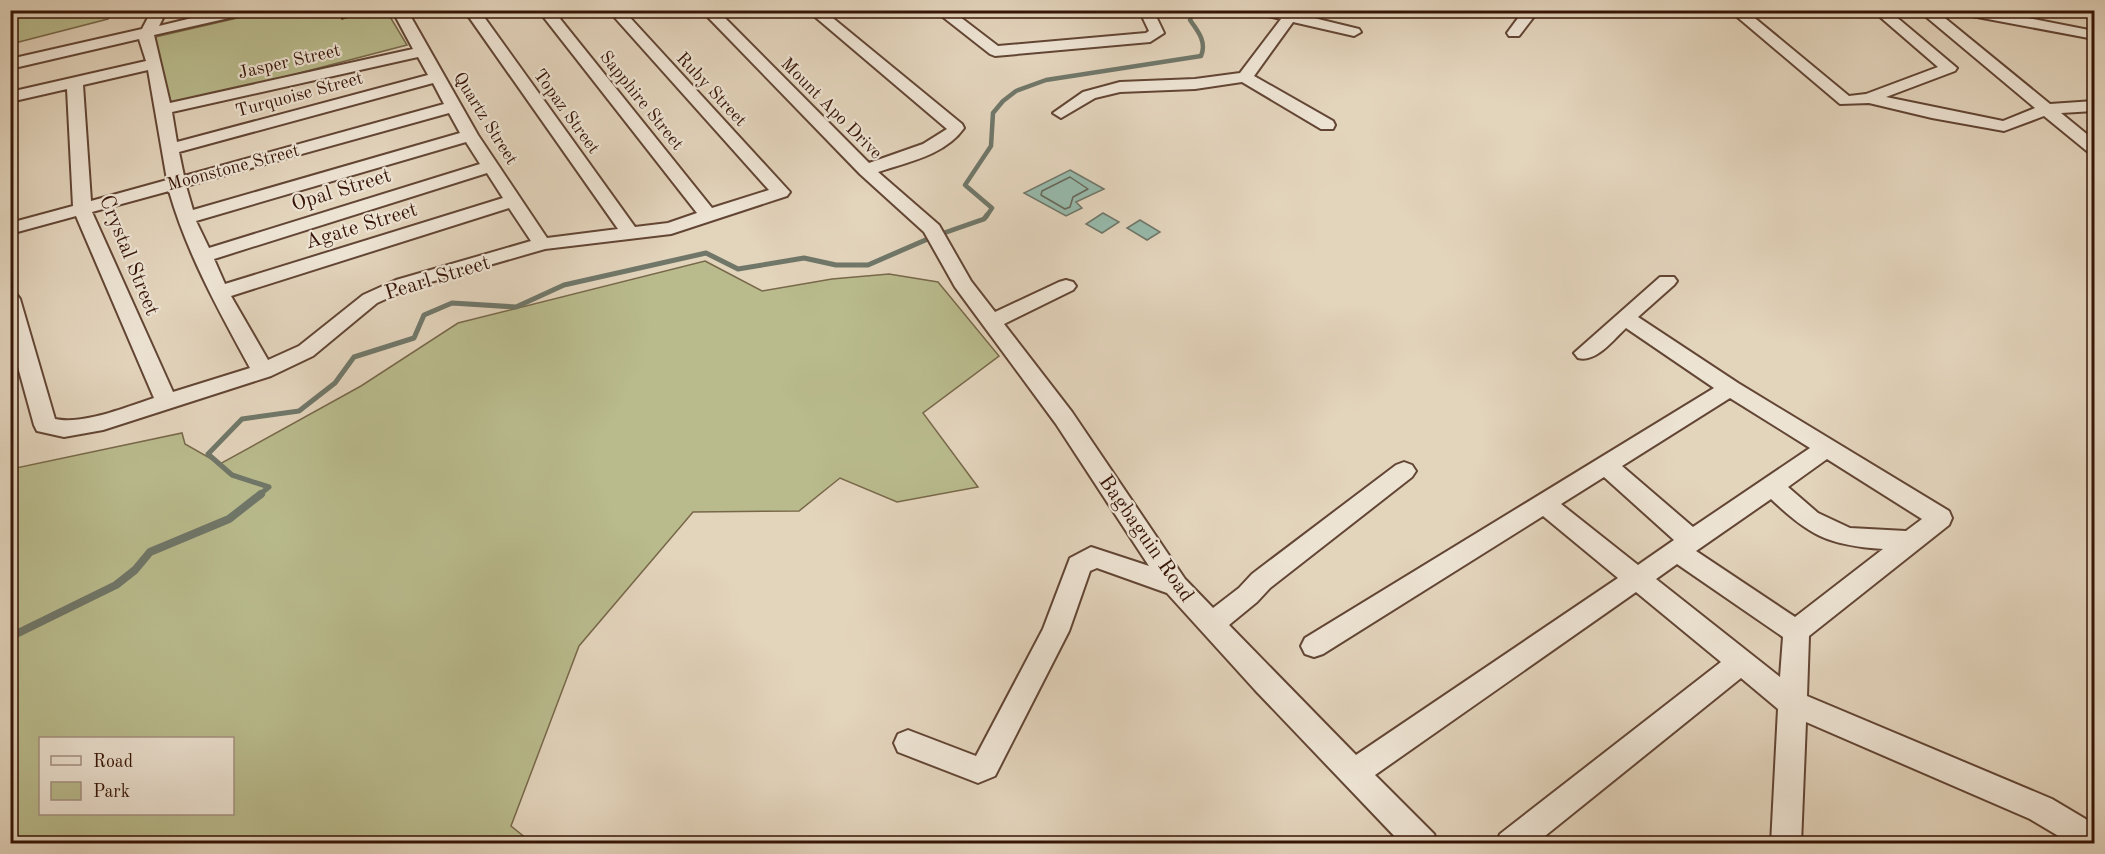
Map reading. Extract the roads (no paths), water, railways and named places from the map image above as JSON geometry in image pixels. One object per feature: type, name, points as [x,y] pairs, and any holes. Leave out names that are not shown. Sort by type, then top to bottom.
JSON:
[{"type":"street","points":[[160,10],[147,33],[165,109],[176,183],[186,218],[219,293],[263,371]]},
{"type":"street","points":[[10,64],[246,10]]},
{"type":"street","name":"Quartz Street","points":[[399,10],[470,135],[542,244]]},
{"type":"street","name":"Topaz Street","points":[[471,10],[631,234]]},
{"type":"street","name":"Sapphire Street","points":[[544,10],[708,215]]},
{"type":"street","name":"Ruby Street","points":[[615,10],[782,192]]},
{"type":"street","name":"Mount Apo Drive","points":[[708,10],[866,170],[932,229]]},
{"type":"street","points":[[814,10],[956,128],[952,136],[937,144],[866,170]]},
{"type":"street","points":[[941,11],[948,10]]},
{"type":"street","points":[[941,11],[995,51],[1150,37],[1157,33],[1146,10]]},
{"type":"street","points":[[1260,10],[1354,32]]},
{"type":"street","points":[[1514,33],[1532,10]]},
{"type":"street","points":[[1736,10],[1846,101],[1869,98],[1949,68],[1879,10]]},
{"type":"street","points":[[1925,10],[2094,148]]},
{"type":"street","points":[[1961,10],[2094,35]]},
{"type":"street","points":[[1245,77],[1289,18]]},
{"type":"street","name":"Jasper Street","points":[[165,109],[423,51]]},
{"type":"street","points":[[10,97],[155,63]]},
{"type":"street","name":"Turquoise Street","points":[[171,149],[438,77]]},
{"type":"street","points":[[1061,113],[1089,95],[1120,87],[1195,84],[1245,77],[1327,125]]},
{"type":"street","name":"Crystal Street","points":[[75,82],[82,209],[167,403]]},
{"type":"street","points":[[1869,98],[1932,113],[2004,126],[2047,109],[2094,106]]},
{"type":"street","name":"Moonstone Street","points":[[10,228],[455,106]]},
{"type":"street","points":[[186,218],[470,135]]},
{"type":"street","name":"Opal Street","points":[[203,256],[492,166]]},
{"type":"street","name":"Pearl Street","points":[[10,299],[45,425],[64,429],[103,422],[263,371],[306,351],[370,299],[395,288],[542,244],[671,228],[782,192]]},
{"type":"street","name":"Agate Street","points":[[219,293],[515,200]]},
{"type":"street","name":"Bagbaguin Road","points":[[932,229],[962,283],[1064,418],[1176,586],[1423,843]]},
{"type":"street","points":[[1585,353],[1667,281]]},
{"type":"street","points":[[990,323],[1066,286]]},
{"type":"street","points":[[1625,318],[1730,388],[1940,518],[1796,633],[1781,839]]},
{"type":"street","points":[[1314,646],[1730,388]]},
{"type":"street","points":[[1355,772],[1827,448]]},
{"type":"street","points":[[1606,466],[1684,545],[1796,633]]},
{"type":"street","points":[[1211,624],[1261,581],[1404,471]]},
{"type":"street","points":[[1771,485],[1809,520],[1846,537],[1910,541]]},
{"type":"street","points":[[1543,503],[1792,703],[2041,809],[2094,840]]},
{"type":"street","points":[[908,743],[978,770],[986,768],[1056,631],[1079,565],[1084,560],[1099,558],[1176,586]]},
{"type":"street","points":[[1511,843],[1741,662]]},
{"type":"water","points":[[1070,170],[1104,189],[1076,202],[1082,208],[1066,216],[1024,193]]},
{"type":"water","points":[[1103,213],[1119,222],[1102,233],[1086,224]]},
{"type":"water","points":[[1140,220],[1160,232],[1147,240],[1127,228]]},
{"type":"waterway","points":[[986,217],[992,208],[965,185],[991,146],[993,113],[1003,101],[1016,91],[1046,80],[1201,56],[1202,41],[1190,20],[1194,10]]},
{"type":"waterway","points":[[941,234],[984,219],[987,215]]},
{"type":"waterway","points":[[259,495],[269,487],[232,475],[208,454],[242,419],[299,411],[335,383],[354,357],[414,338],[424,315],[452,303],[516,307],[564,285],[706,253],[738,269],[804,258],[836,265],[868,265],[930,238]]},
{"type":"waterway","points":[[10,637],[116,585],[135,570],[150,552],[229,519],[261,494]]}]
